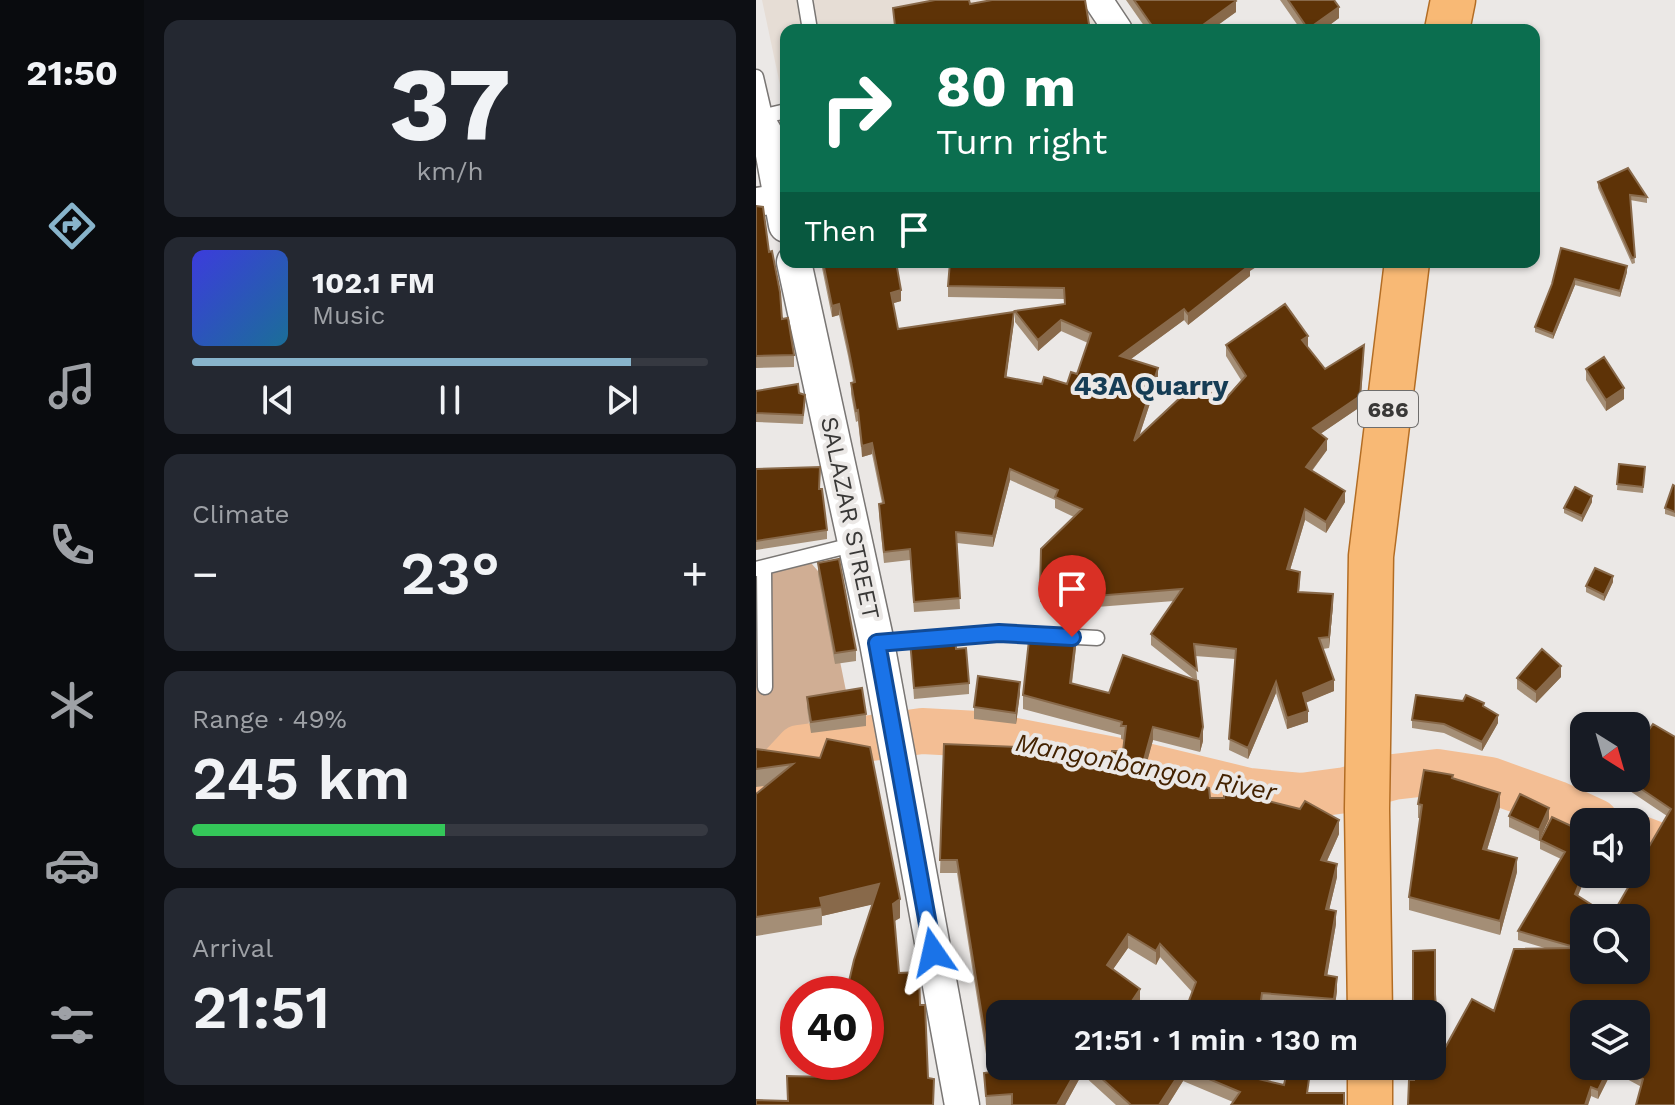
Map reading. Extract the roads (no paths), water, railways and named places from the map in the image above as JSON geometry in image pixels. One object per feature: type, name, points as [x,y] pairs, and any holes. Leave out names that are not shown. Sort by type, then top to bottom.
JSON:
[{"type":"main road","points":[[1448,24],[1453,0]]},
{"type":"main road","name":"686","points":[[1370,1000],[1367,809],[1371,556],[1406,268]]},
{"type":"main road","points":[[1370,1080],[1370,1105]]},
{"type":"street","points":[[1098,0],[1114,24]]},
{"type":"street","points":[[764,126],[777,206]]},
{"type":"street","name":"SALAZAR STREET","points":[[795,268],[877,643],[962,1105]]},
{"type":"lane","points":[[805,0],[809,24]]},
{"type":"lane","points":[[756,77],[764,126]]},
{"type":"lane","points":[[765,687],[760,568],[856,544]]},
{"type":"lane","points":[[877,643],[999,633],[1097,638]]},
{"type":"waterway","name":"Mangonbangon River","points":[[756,794],[799,748],[922,731],[978,734],[1146,766],[1249,791],[1301,796],[1346,790],[1393,777],[1437,772],[1490,780],[1570,810]]},
{"type":"waterway","name":"Mangonbangon River","points":[[1650,842],[1675,852]]},
{"type":"district","name":"43A Quarry","points":[[1151,385]]}]
